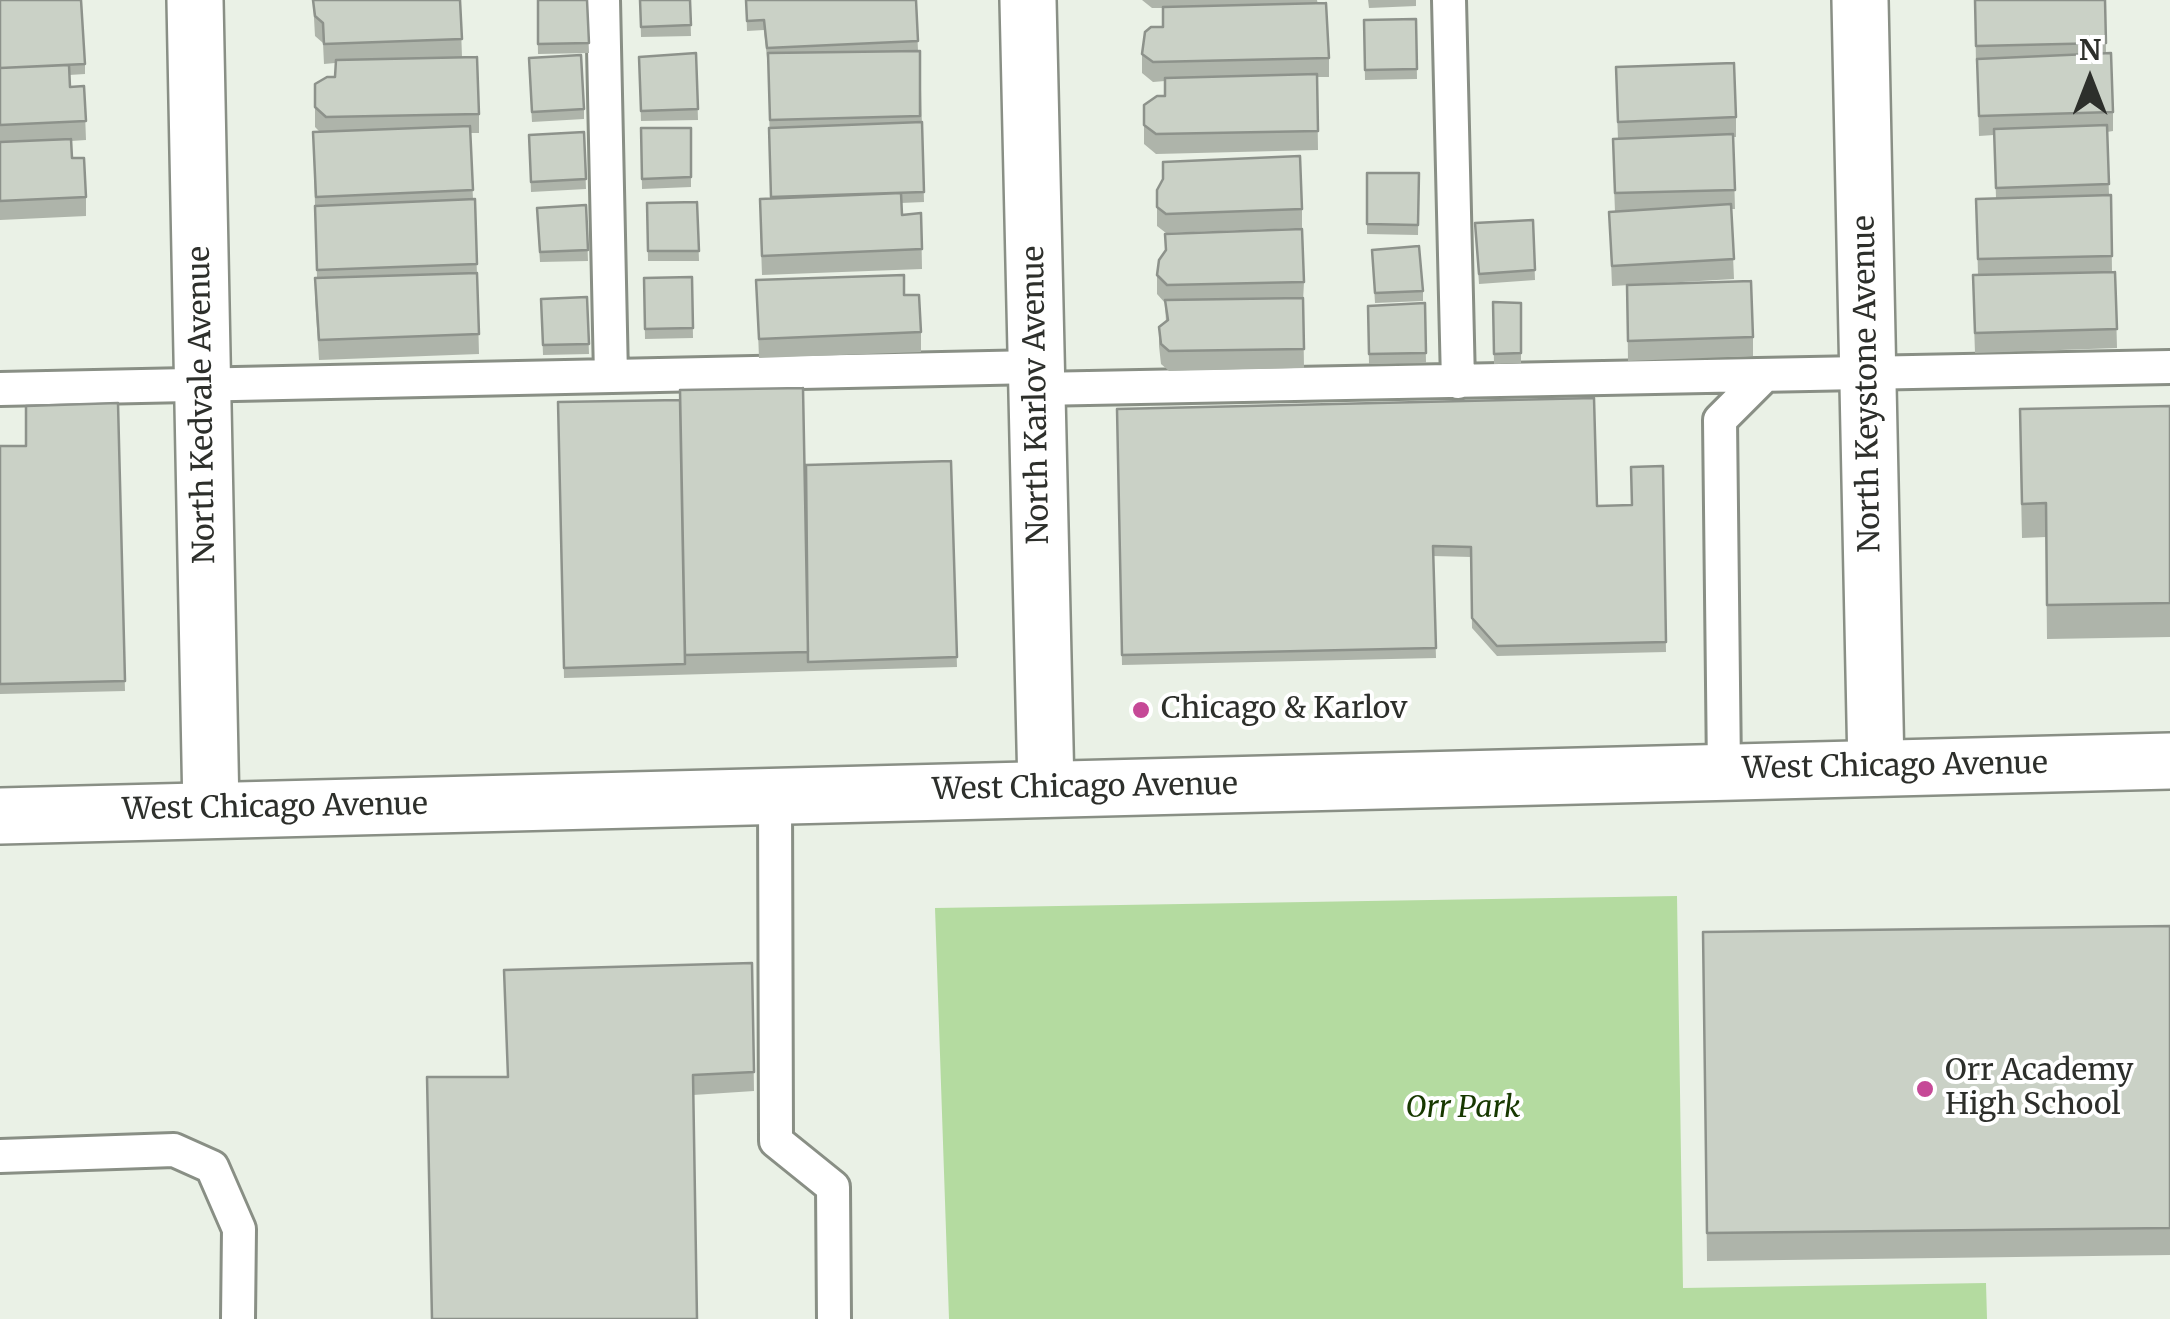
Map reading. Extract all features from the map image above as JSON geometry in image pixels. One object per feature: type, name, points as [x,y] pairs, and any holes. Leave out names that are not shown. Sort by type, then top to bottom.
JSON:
[{"type":"street","name":"North Kedvale Avenue","points":[[194,0],[211,810]]},
{"type":"street","name":"North Karlov Avenue","points":[[1028,0],[1046,789]]},
{"type":"street","name":"North Keystone Avenue","points":[[1860,0],[1876,768]]},
{"type":"street","name":"West Chicago Avenue","points":[[0,816],[2170,761]]},
{"type":"lane","points":[[603,0],[611,376]]},
{"type":"lane","points":[[1449,0],[1458,382]]},
{"type":"lane","points":[[0,388],[611,376],[1458,382],[2170,367]]},
{"type":"lane","points":[[1724,771],[1720,420],[1764,376]]},
{"type":"lane","points":[[775,796],[776,1141],[833,1187],[834,1319]]},
{"type":"lane","points":[[0,1156],[174,1150],[212,1167],[239,1229],[238,1319]]},
{"type":"green space","name":"Orr Park","points":[[1677,896],[1683,1288],[1986,1283],[1987,1319],[949,1319],[935,908]]},
{"type":"building","points":[[0,0],[81,0],[85,64],[0,68]]},
{"type":"building","points":[[313,0],[460,0],[462,39],[324,44],[323,23],[315,16]]},
{"type":"building","points":[[538,0],[587,0],[589,43],[538,44]]},
{"type":"building","points":[[640,0],[690,0],[691,25],[641,27]]},
{"type":"building","points":[[746,0],[916,0],[918,41],[767,48],[764,20],[747,21]]},
{"type":"building","points":[[1975,0],[2105,0],[2106,43],[1976,46]]},
{"type":"building","points":[[1326,3],[1329,58],[1153,62],[1142,54],[1145,32],[1151,27],[1163,27],[1163,7]]},
{"type":"building","points":[[1416,19],[1417,69],[1365,70],[1364,20]]},
{"type":"building","points":[[920,51],[920,116],[770,120],[768,53]]},
{"type":"building","points":[[696,53],[698,109],[641,111],[639,57]]},
{"type":"building","points":[[2111,53],[2113,112],[1979,116],[1977,59]]},
{"type":"building","points":[[581,55],[584,109],[532,112],[529,58]]},
{"type":"building","points":[[477,57],[479,114],[326,117],[315,107],[315,84],[335,77],[336,60]]},
{"type":"building","points":[[1734,63],[1736,117],[1618,122],[1616,67]]},
{"type":"building","points":[[69,65],[70,87],[84,86],[86,121],[0,125],[0,68]]},
{"type":"building","points":[[1317,74],[1318,131],[1156,134],[1144,125],[1144,105],[1157,96],[1165,96],[1165,78]]},
{"type":"building","points":[[922,122],[924,192],[771,197],[769,128]]},
{"type":"building","points":[[2107,125],[2109,184],[1996,188],[1994,129]]},
{"type":"building","points":[[470,126],[473,190],[316,197],[313,132]]},
{"type":"building","points":[[641,128],[691,128],[691,177],[642,179]]},
{"type":"building","points":[[584,132],[586,179],[531,182],[529,135]]},
{"type":"building","points":[[1733,134],[1735,190],[1615,193],[1613,139]]},
{"type":"building","points":[[71,139],[72,158],[84,158],[86,197],[0,201],[0,142]]},
{"type":"building","points":[[1300,156],[1302,209],[1166,214],[1157,207],[1163,162]]},
{"type":"building","points":[[1367,173],[1419,173],[1418,225],[1367,224]]},
{"type":"building","points":[[901,193],[902,215],[921,213],[922,249],[762,256],[760,199]]},
{"type":"building","points":[[2111,195],[2112,256],[1978,259],[1976,199]]},
{"type":"building","points":[[475,199],[477,264],[317,270],[315,206]]},
{"type":"building","points":[[697,202],[699,251],[648,251],[647,203]]},
{"type":"building","points":[[1731,204],[1734,259],[1612,266],[1609,212]]},
{"type":"building","points":[[586,205],[588,250],[540,252],[537,208]]},
{"type":"building","points":[[1533,220],[1535,270],[1479,274],[1475,223]]},
{"type":"building","points":[[1302,229],[1304,282],[1167,285],[1157,275],[1159,260],[1166,250],[1165,234]]},
{"type":"building","points":[[1419,246],[1423,291],[1375,293],[1372,250]]},
{"type":"building","points":[[2115,272],[2117,329],[1975,333],[1973,275]]},
{"type":"building","points":[[477,273],[479,334],[319,340],[315,278]]},
{"type":"building","points":[[904,275],[904,295],[919,295],[921,332],[759,339],[756,280]]},
{"type":"building","points":[[692,277],[693,328],[645,329],[644,278]]},
{"type":"building","points":[[1751,281],[1753,337],[1628,341],[1627,285]]},
{"type":"building","points":[[587,297],[589,344],[543,345],[541,299]]},
{"type":"building","points":[[1303,298],[1304,349],[1169,351],[1161,344],[1159,327],[1168,320],[1165,300]]},
{"type":"building","points":[[1493,302],[1521,303],[1521,353],[1494,354]]},
{"type":"building","points":[[1425,303],[1426,353],[1369,354],[1368,306]]},
{"type":"building","points":[[803,388],[808,652],[685,655],[680,390]]},
{"type":"building","points":[[1594,398],[1597,506],[1632,505],[1631,467],[1663,466],[1666,642],[1497,646],[1472,618],[1471,547],[1433,546],[1436,648],[1122,655],[1117,409]]},
{"type":"building","points":[[680,400],[685,664],[564,668],[558,402]]},
{"type":"building","points":[[118,403],[125,681],[0,684],[0,446],[26,446],[26,406]]},
{"type":"building","points":[[2170,406],[2170,603],[2047,605],[2046,503],[2022,504],[2020,409]]},
{"type":"building","points":[[951,461],[957,657],[808,662],[806,465]]},
{"type":"building","name":"Orr Academy High School","points":[[2170,926],[2170,1228],[1707,1233],[1703,932]]},
{"type":"building","points":[[752,963],[754,1072],[693,1075],[697,1319],[432,1319],[427,1077],[508,1077],[504,970]]},
{"type":"place","name":"Chicago & Karlov","points":[[1141,710]]},
{"type":"place","name":"Orr Academy High School","points":[[1925,1089]]}]
